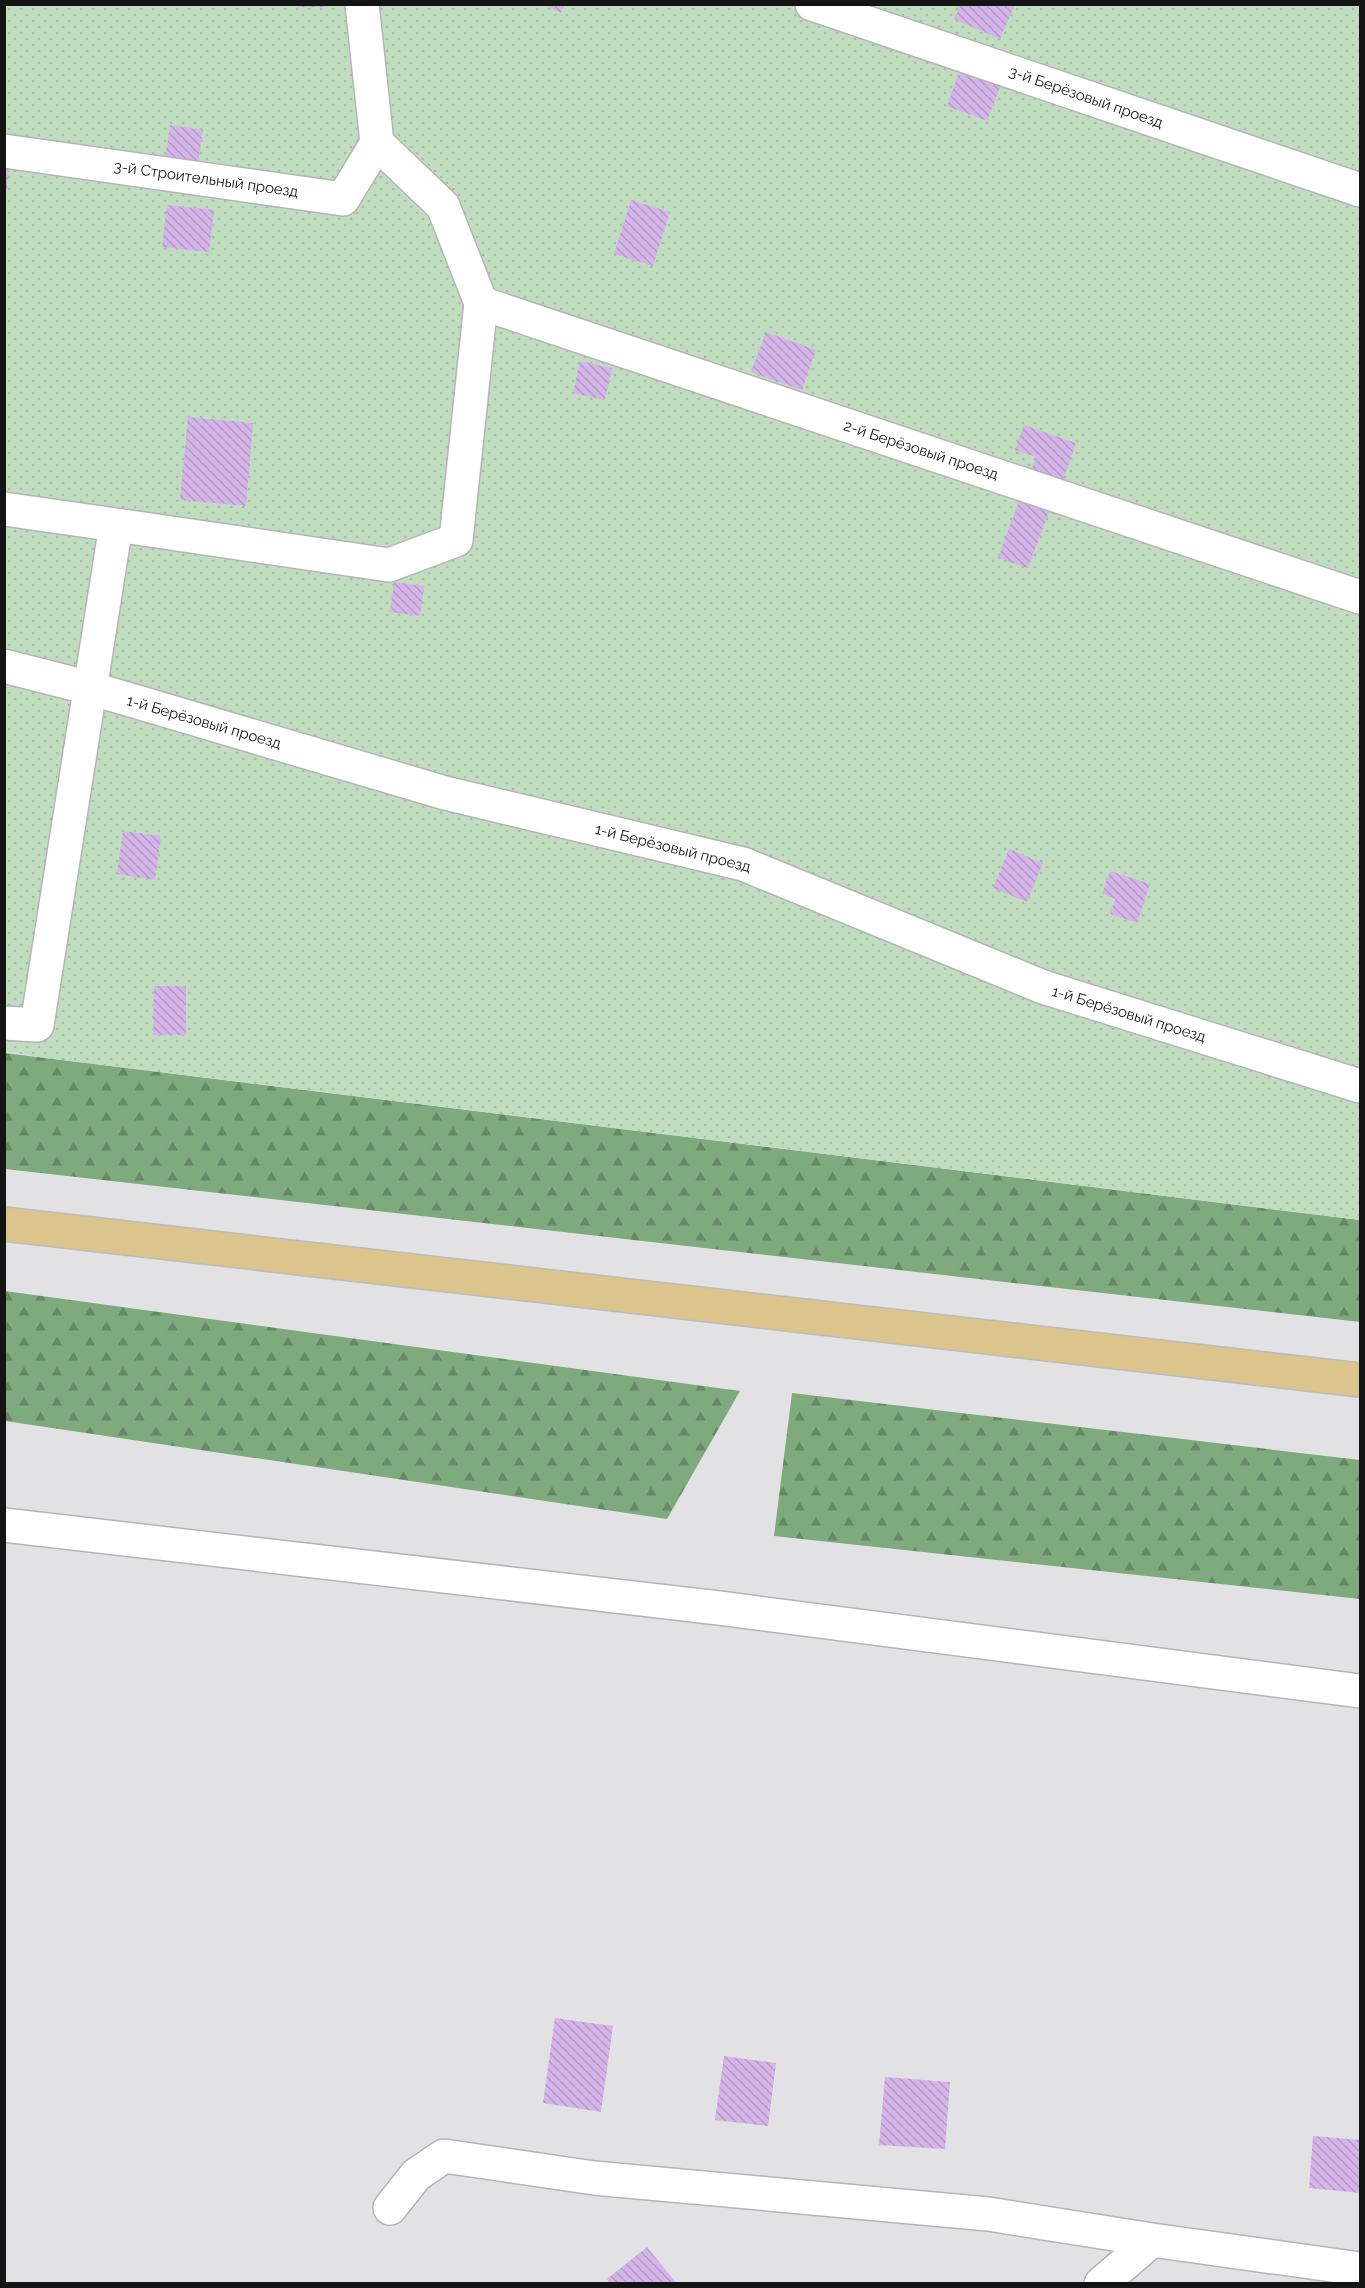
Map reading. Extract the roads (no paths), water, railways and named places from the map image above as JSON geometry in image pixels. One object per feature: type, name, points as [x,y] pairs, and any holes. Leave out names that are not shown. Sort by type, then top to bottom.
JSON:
[{"type":"main road","points":[[4,1224],[1360,1380]]},
{"type":"street","points":[[4,509],[389,566],[456,540],[481,303],[443,206],[377,143],[362,4]]},
{"type":"street","name":"3-й Берёзовый проезд","points":[[812,4],[1360,190]]},
{"type":"street","name":"3-й Строительный проезд","points":[[4,151],[343,199],[377,143]]},
{"type":"street","name":"2-й Берёзовый проезд","points":[[481,303],[1360,597]]},
{"type":"street","points":[[4,1023],[38,1025],[116,525]]},
{"type":"street","name":"1-й Берёзовый проезд","points":[[4,666],[90,688],[445,793],[743,864],[1043,987],[1360,1086]]},
{"type":"street","points":[[4,1525],[719,1608],[1360,1691]]},
{"type":"street","points":[[390,2208],[416,2175],[444,2156],[594,2178],[988,2214],[1360,2269]]},
{"type":"street","points":[[1101,2283],[1152,2240]]}]
